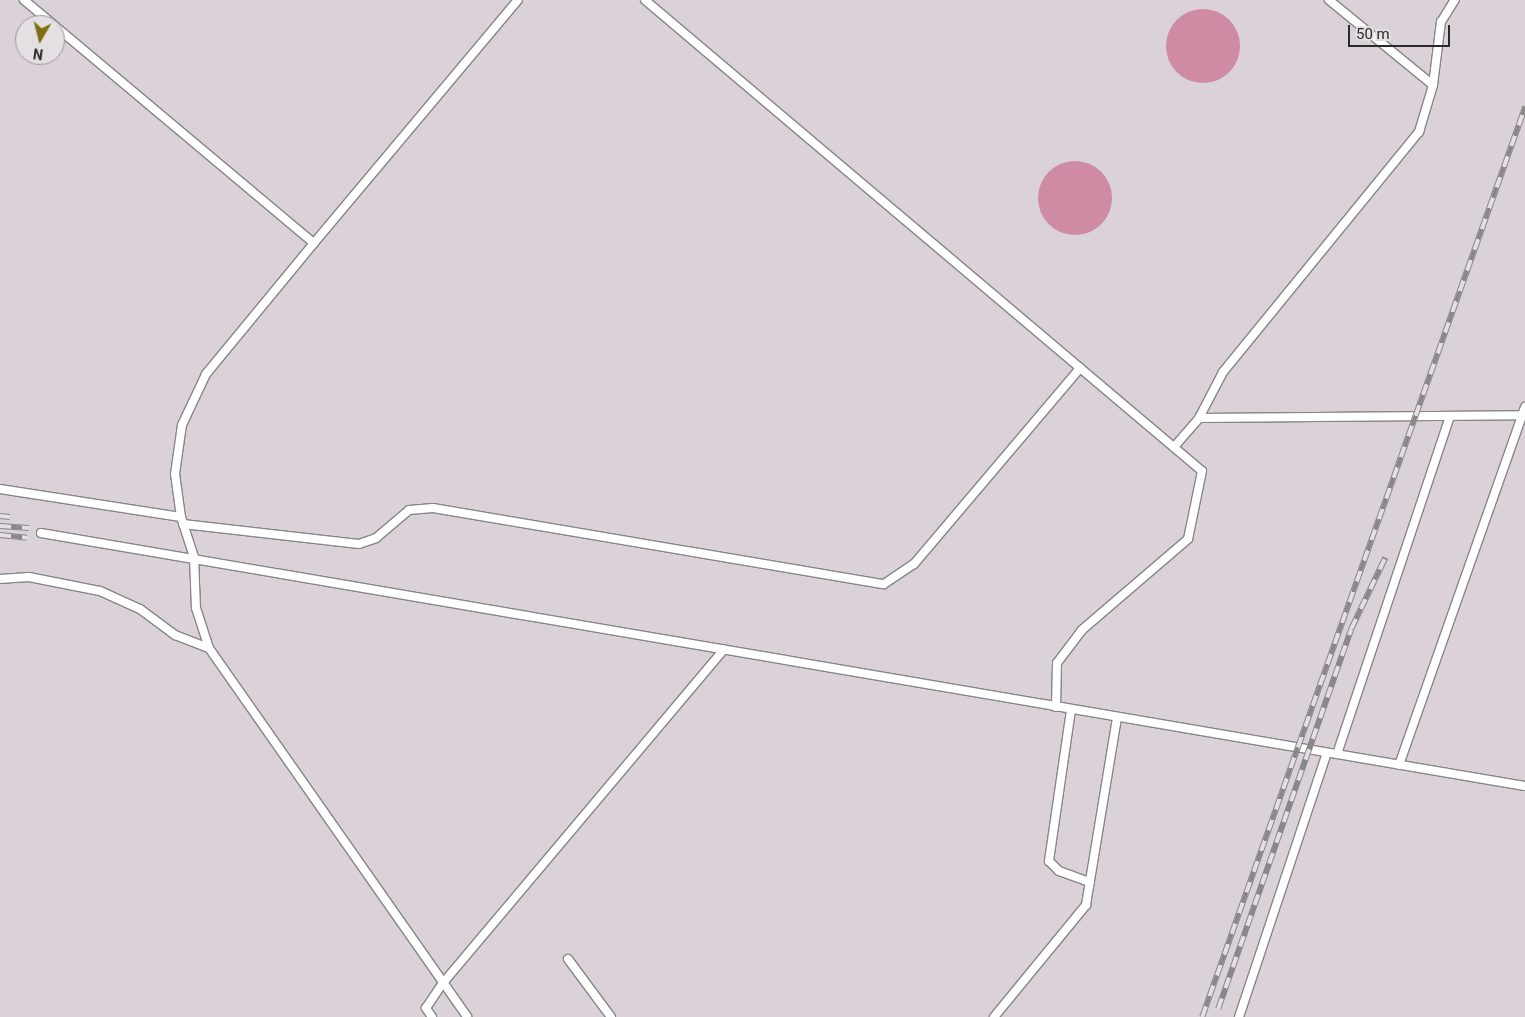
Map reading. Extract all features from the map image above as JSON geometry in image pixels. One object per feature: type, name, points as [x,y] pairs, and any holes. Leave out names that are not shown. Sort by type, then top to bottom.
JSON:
[{"type":"lane","points":[[24,0],[41,15]]},
{"type":"lane","points":[[467,1017],[209,648],[196,608],[194,557],[182,520],[175,474],[182,425],[206,374],[518,0]]},
{"type":"lane","points":[[645,0],[1202,471],[1188,539],[1082,630],[1057,663],[1056,707]]},
{"type":"lane","points":[[1329,0],[1433,85]]},
{"type":"lane","points":[[1174,447],[1199,418],[1223,372],[1419,132],[1433,85],[1440,22],[1455,0]]},
{"type":"lane","points":[[65,35],[314,244]]},
{"type":"lane","points":[[0,489],[182,520],[359,544],[376,538],[409,510],[433,508],[884,584],[914,564],[1080,368]]},
{"type":"lane","points":[[1199,418],[1450,417],[1524,411],[1399,764]]},
{"type":"lane","points":[[1337,754],[1450,417]]},
{"type":"lane","points":[[41,533],[194,557],[1117,718],[1525,786]]},
{"type":"lane","points":[[0,578],[29,577],[100,591],[140,609],[175,635],[209,648]]},
{"type":"lane","points":[[432,1017],[426,1008],[443,983],[724,649]]},
{"type":"lane","points":[[1071,710],[1049,861],[1059,871],[1090,882]]},
{"type":"lane","points":[[994,1017],[1086,905],[1117,718]]},
{"type":"lane","points":[[1239,1017],[1327,753]]},
{"type":"lane","points":[[568,959],[611,1017]]},
{"type":"shaded area","points":[[0,0],[1525,0],[1525,1017],[0,1017]]},
{"type":"building","points":[[1203,9],[1224,15],[1234,25],[1240,46],[1234,67],[1224,77],[1203,83],[1182,77],[1172,67],[1166,46],[1172,25],[1182,15]]},
{"type":"building","points":[[1075,161],[1089,164],[1101,172],[1109,184],[1112,198],[1109,212],[1101,224],[1089,232],[1075,235],[1061,232],[1049,224],[1041,212],[1038,198],[1041,184],[1049,172],[1061,164]]},
{"type":"railway","points":[[1202,1017],[1525,107]]},
{"type":"railway","points":[[0,516],[10,517]]},
{"type":"railway","points":[[0,526],[29,528]]},
{"type":"railway","points":[[0,535],[27,538]]},
{"type":"railway","points":[[1218,1009],[1351,629],[1385,558]]}]
